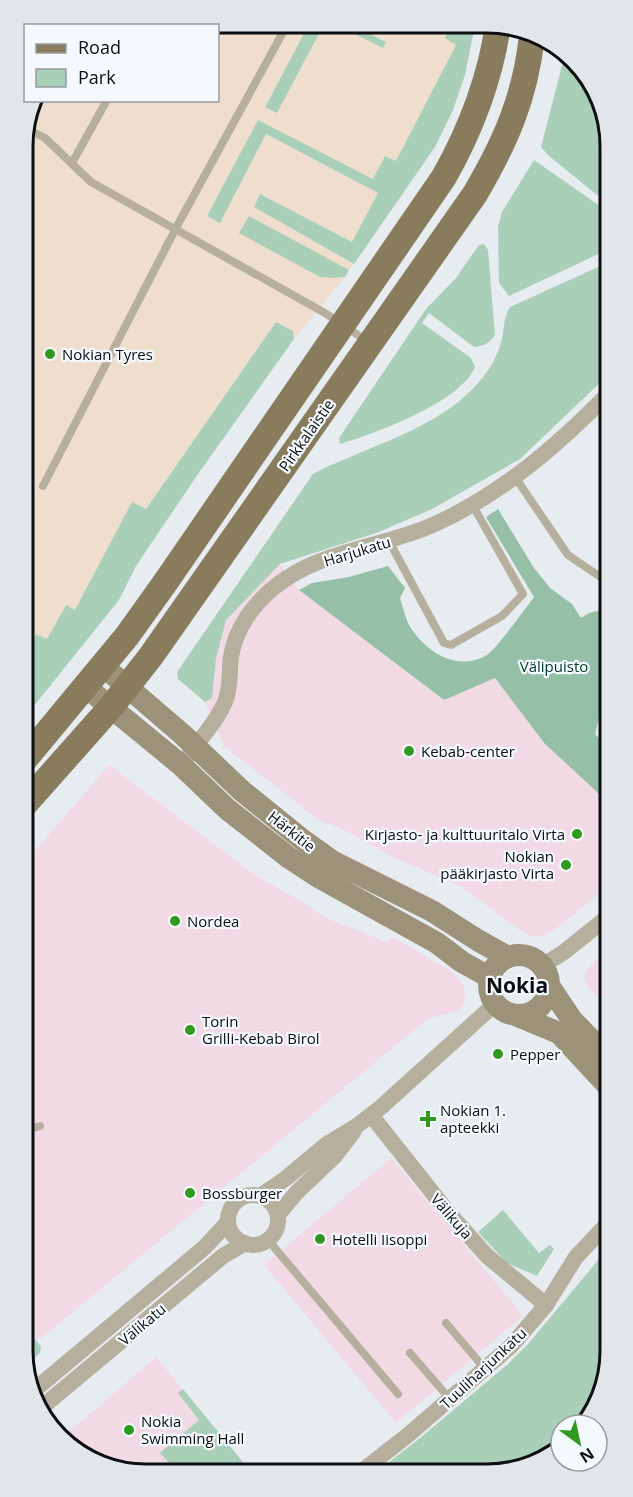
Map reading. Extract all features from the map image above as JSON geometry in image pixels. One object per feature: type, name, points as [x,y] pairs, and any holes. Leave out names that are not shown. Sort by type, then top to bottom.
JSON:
[{"type":"main road","name":"Pirkkalaistie","points":[[33,750],[103,666],[167,580],[444,177],[459,151],[480,102],[491,66],[497,33]]},
{"type":"main road","name":"Pirkkalaistie","points":[[33,794],[128,687],[470,203],[510,129],[521,93],[531,43]]},
{"type":"main road","name":"Härkitie","points":[[103,666],[242,791],[304,841],[333,861],[432,911],[508,957]]},
{"type":"main road","name":"Härkitie","points":[[86,687],[181,765],[227,809],[288,857],[320,878],[437,943],[462,962],[489,977]]},
{"type":"main road","points":[[600,1049],[572,1020],[546,976],[526,956],[508,957],[500,962],[489,977],[490,995],[495,1004],[501,1010],[559,1034],[600,1077]]},
{"type":"main road","points":[[518,1016],[537,1010],[544,1003],[546,976]]},
{"type":"street","name":"Harjukatu","points":[[181,765],[219,714],[226,700],[235,639],[243,621],[274,586],[306,567],[433,525],[472,504],[515,477],[575,428],[600,402]]},
{"type":"street","points":[[546,976],[573,945],[600,923]]},
{"type":"street","points":[[260,1196],[285,1179],[327,1144],[365,1120],[495,1004]]},
{"type":"street","points":[[278,1215],[296,1193],[335,1156],[365,1120]]},
{"type":"street","name":"Välikuja","points":[[365,1120],[487,1256],[546,1305]]},
{"type":"street","points":[[250,1195],[268,1200],[278,1215],[275,1233],[268,1240],[253,1245],[237,1239],[228,1222],[229,1213],[234,1204],[250,1195]]},
{"type":"street","name":"Välikatu","points":[[39,1386],[196,1255],[228,1222]]},
{"type":"street","name":"Tuuliharjunkatu","points":[[371,1464],[511,1346],[546,1305],[576,1257],[600,1232]]},
{"type":"street","name":"Välikatu","points":[[47,1404],[223,1256],[245,1243]]},
{"type":"lane","points":[[43,486],[176,228],[283,33]]},
{"type":"lane","points":[[72,163],[106,102]]},
{"type":"lane","points":[[34,132],[45,138],[91,182],[176,228],[371,343]]},
{"type":"lane","points":[[515,477],[568,555],[600,577]]},
{"type":"lane","points":[[389,541],[444,643],[451,645],[502,616],[523,594],[472,504]]},
{"type":"lane","points":[[33,1128],[40,1126]]},
{"type":"lane","points":[[268,1240],[398,1394]]},
{"type":"lane","points":[[446,1323],[485,1369]]},
{"type":"lane","points":[[410,1353],[450,1399]]},
{"type":"shaded area","points":[[219,33],[304,33],[265,106],[277,113],[319,33],[352,33],[383,48],[386,41],[370,33],[448,33],[445,38],[456,45],[396,161],[373,179],[258,120],[207,216],[220,222],[265,134],[378,193],[352,242],[260,194],[254,207],[354,264],[349,270],[249,217],[240,233],[334,278],[345,277],[294,339],[293,331],[276,322],[145,510],[132,503],[75,610],[66,605],[47,639],[36,634],[33,639],[33,139],[42,102],[219,102]]},
{"type":"shaded area","points":[[280,564],[299,590],[443,700],[495,678],[545,744],[600,796],[600,892],[544,936],[532,936],[522,932],[462,887],[395,858],[340,828],[320,821],[225,747],[205,702],[212,698],[216,659],[226,620]]},
{"type":"shaded area","points":[[109,765],[256,876],[326,918],[387,942],[393,937],[452,972],[464,986],[465,1000],[459,1011],[430,1017],[38,1341],[33,1335],[33,853]]},
{"type":"shaded area","points":[[600,957],[600,1000],[587,985],[584,976],[590,966]]},
{"type":"shaded area","points":[[391,1158],[522,1314],[522,1317],[396,1423],[264,1265]]},
{"type":"shaded area","points":[[156,1357],[244,1464],[124,1462],[96,1452],[68,1433]]},
{"type":"green space","points":[[304,33],[319,33],[277,113],[265,107]]},
{"type":"green space","points":[[352,33],[368,33],[386,42],[383,48]]},
{"type":"green space","points":[[448,33],[473,33],[465,75],[453,110],[435,147],[354,264],[254,207],[260,194],[352,242],[378,193],[266,134],[220,223],[207,216],[258,120],[373,179],[385,156],[396,161],[456,45],[445,38]]},
{"type":"green space","points":[[563,63],[577,77],[585,90],[596,117],[600,146],[600,197],[541,147]]},
{"type":"green space","points":[[534,160],[600,206],[600,253],[509,296],[499,283],[498,226],[502,212]]},
{"type":"green space","points":[[249,216],[349,270],[345,277],[320,277],[239,233]]},
{"type":"green space","points":[[484,244],[488,250],[495,335],[493,338],[484,345],[474,347],[429,313],[422,323],[471,358],[475,367],[467,380],[436,404],[416,415],[374,433],[340,444],[339,438],[426,309],[456,278],[479,245]]},
{"type":"green space","points":[[600,266],[600,383],[520,459],[432,509],[379,532],[280,564],[226,620],[216,659],[212,698],[205,702],[178,679],[177,672],[313,474],[411,431],[457,403],[476,385],[492,364],[500,345],[510,307]]},
{"type":"green space","points":[[276,322],[293,331],[294,339],[136,566],[119,600],[33,707],[33,639],[36,634],[47,639],[66,605],[75,610],[132,502],[146,509]]},
{"type":"green space","name":"Välipuisto","points":[[498,509],[534,568],[550,588],[572,604],[581,618],[600,610],[600,715],[595,734],[600,739],[600,796],[545,744],[495,678],[444,700],[299,590],[312,583],[349,577],[388,566],[405,588],[400,598],[405,615],[409,625],[424,643],[433,651],[453,660],[464,662],[475,660],[491,651],[534,597],[486,517]]},
{"type":"green space","points":[[503,1210],[539,1253],[550,1245],[554,1249],[537,1276],[507,1263],[478,1232]]},
{"type":"green space","points":[[600,1258],[600,1358],[596,1380],[582,1413],[549,1413],[549,1446],[530,1455],[501,1463],[387,1464],[420,1438],[508,1364],[528,1344]]},
{"type":"green space","points":[[33,1336],[41,1347],[40,1353],[34,1358]]},
{"type":"green space","points":[[183,1389],[244,1464],[170,1464],[160,1453],[199,1420],[178,1393]]},
{"type":"place","name":"Nokian Tyres","points":[[50,354]]},
{"type":"place","name":"Kebab-center","points":[[409,751]]},
{"type":"place","name":"Kirjasto- ja kulttuuritalo Virta","points":[[577,834]]},
{"type":"place","name":"Nokian pääkirjasto Virta","points":[[566,865]]},
{"type":"place","name":"Nordea","points":[[175,921]]},
{"type":"place","name":"Torin Grilli-Kebab Birol","points":[[190,1030]]},
{"type":"place","name":"Pepper","points":[[498,1054]]},
{"type":"place","name":"Nokian 1. apteekki","points":[[428,1119]]},
{"type":"place","name":"Bossburger","points":[[190,1193]]},
{"type":"place","name":"Hotelli Iisoppi","points":[[320,1239]]},
{"type":"place","name":"Nokia Swimming Hall","points":[[129,1430]]},
{"type":"district","name":"Nokia","points":[[517,985]]}]
